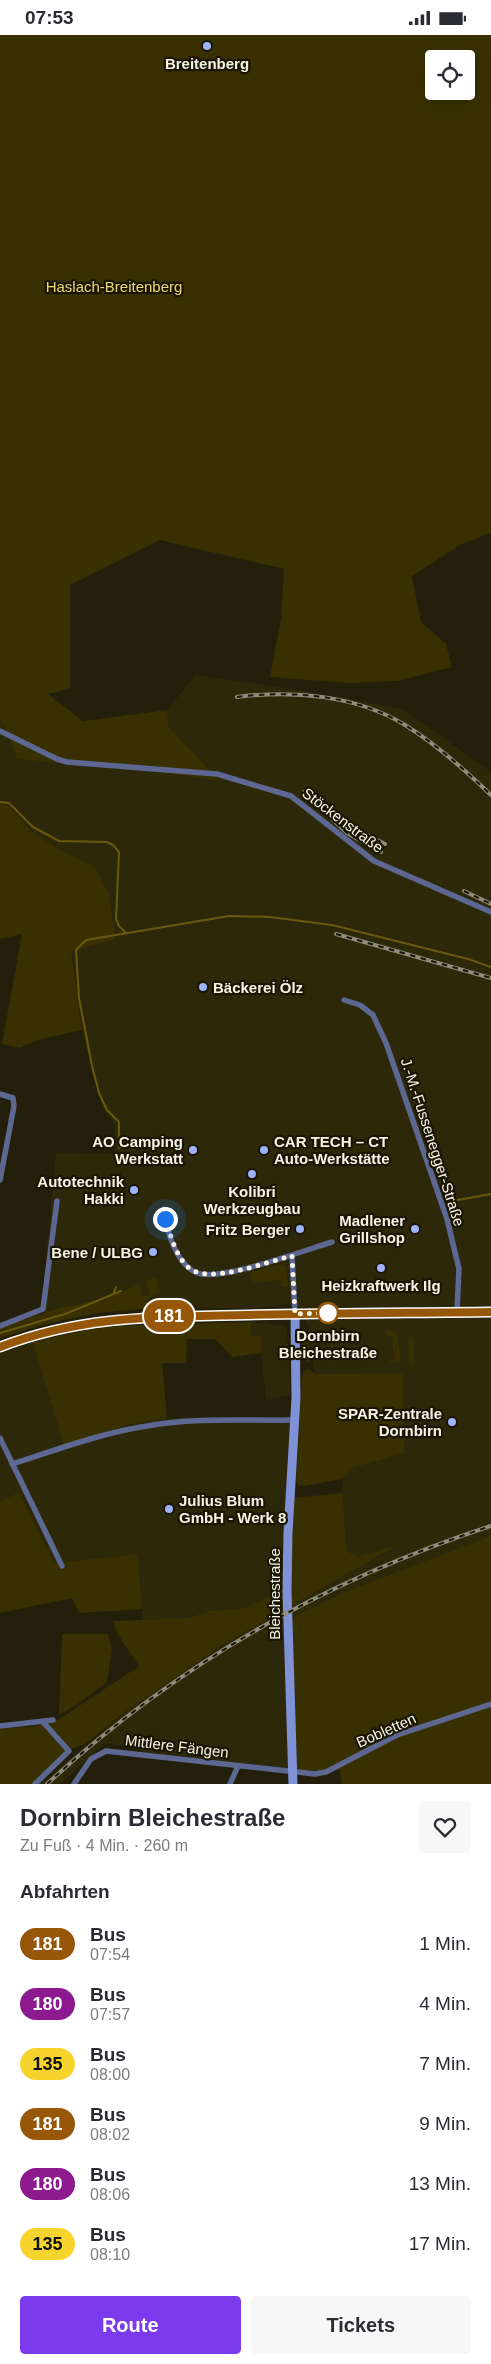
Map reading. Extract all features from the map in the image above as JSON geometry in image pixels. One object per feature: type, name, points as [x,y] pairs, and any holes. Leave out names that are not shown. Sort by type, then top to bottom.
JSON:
[{"type":"main road","points":[[0,1347],[52,1329],[100,1320],[295,1314],[491,1312]]},
{"type":"main road","name":"Bleichestraße","points":[[293,1784],[287,1591],[288,1533],[295,1420],[295,1314]]},
{"type":"street","name":"Stöckenstraße","points":[[0,731],[67,762],[217,774],[291,796],[374,861],[491,912]]},
{"type":"street","name":"J.-M.-Fussenegger-Straße","points":[[344,1000],[360,1005],[373,1015],[386,1043],[447,1219],[459,1269],[457,1312]]},
{"type":"street","points":[[0,1094],[13,1098],[14,1106],[0,1181]]},
{"type":"street","points":[[0,1325],[43,1309],[57,1201]]},
{"type":"street","points":[[164,1209],[165,1219],[177,1251],[189,1268],[205,1275],[222,1274],[292,1256],[332,1242]]},
{"type":"street","points":[[292,1256],[295,1314]]},
{"type":"street","points":[[12,1463],[109,1434],[148,1425],[197,1420],[295,1420]]},
{"type":"street","points":[[0,1438],[62,1566]]},
{"type":"street","name":"Bobletten","points":[[292,1773],[315,1774],[326,1772],[397,1735],[491,1704]]},
{"type":"street","points":[[0,1726],[53,1720]]},
{"type":"street","points":[[35,1784],[69,1751],[43,1722]]},
{"type":"street","name":"Mittlere Fängen","points":[[74,1784],[91,1759],[106,1751],[292,1773]]},
{"type":"street","points":[[230,1784],[238,1766]]},
{"type":"shaded area","points":[[195,675],[285,688],[403,709],[491,772],[491,1536],[347,1591],[293,1769],[143,1752],[136,1748],[105,1743],[60,1784],[41,1784],[129,1709],[180,1673],[219,1647],[395,1547],[357,1557],[346,1550],[342,1479],[353,1468],[404,1452],[402,1373],[315,1374],[308,1325],[300,1307],[286,1304],[258,1308],[145,1308],[112,1312],[66,1306],[41,1314],[56,1153],[115,1154],[115,1131],[112,1119],[102,1108],[82,1030],[71,950],[116,939],[94,866],[57,848],[30,830],[8,805],[0,804],[0,721],[155,771],[218,781],[169,727],[167,710]]},
{"type":"shaded area","points":[[251,1322],[287,1326],[290,1395],[266,1400],[261,1352],[262,1336],[251,1336]]},
{"type":"shaded area","points":[[32,1342],[64,1445],[131,1424],[167,1418],[299,1417],[288,1589],[241,1609],[209,1611],[188,1618],[143,1621],[138,1554],[54,1563],[19,1492],[0,1502],[0,1354]]},
{"type":"green space","name":"Haslach-Breitenberg","points":[[0,35],[491,35],[491,533],[462,544],[412,576],[421,622],[446,644],[452,667],[398,681],[350,683],[270,677],[281,618],[284,569],[160,540],[70,585],[70,688],[48,694],[83,721],[167,710],[169,727],[219,781],[155,771],[17,759],[3,722],[0,721]]},
{"type":"green space","points":[[0,804],[8,805],[30,830],[57,848],[94,866],[108,892],[116,939],[71,951],[82,1030],[37,1040],[20,1048],[2,1044],[22,934],[0,939]]},
{"type":"green space","points":[[280,1264],[286,1266],[288,1287],[282,1287],[281,1280],[253,1283],[250,1272]]},
{"type":"green space","points":[[156,1277],[160,1292],[148,1298],[150,1308],[180,1303],[181,1308],[134,1309],[94,1314],[47,1324],[0,1338],[0,1327],[66,1306],[108,1300],[107,1298],[140,1284],[143,1296],[150,1295],[146,1281]]},
{"type":"green space","points":[[251,1322],[251,1336],[262,1336],[261,1353],[232,1357],[215,1339],[187,1339],[186,1363],[162,1363],[167,1418],[131,1424],[64,1445],[32,1342],[90,1329],[132,1325]]},
{"type":"green space","points":[[305,1328],[309,1336],[310,1363],[302,1357],[302,1330]]},
{"type":"green space","points":[[386,1329],[396,1331],[401,1361],[390,1363],[389,1361],[394,1360],[392,1336],[387,1335]]},
{"type":"green space","points":[[409,1336],[414,1338],[413,1371],[408,1354]]},
{"type":"green space","points":[[309,1369],[315,1374],[403,1373],[404,1453],[353,1468],[342,1479],[304,1486],[298,1485],[296,1481],[302,1377],[304,1371]]},
{"type":"green space","points":[[19,1492],[54,1563],[138,1554],[142,1609],[79,1613],[72,1598],[0,1613],[0,1502]]},
{"type":"green space","points":[[343,1493],[346,1550],[357,1557],[398,1545],[219,1647],[129,1709],[85,1744],[66,1751],[32,1784],[0,1784],[0,1729],[37,1726],[58,1720],[139,1666],[115,1630],[114,1621],[188,1618],[209,1611],[241,1609],[287,1589],[292,1498]]},
{"type":"green space","points":[[491,1536],[491,1784],[342,1784],[340,1770],[310,1771],[293,1769],[290,1619],[347,1591]]},
{"type":"green space","points":[[62,1634],[108,1634],[112,1650],[107,1682],[75,1706],[59,1715]]},
{"type":"waterway","points":[[0,802],[9,803],[33,827],[59,841],[107,842],[113,845],[119,852],[116,919],[119,926],[125,932]]},
{"type":"waterway","points":[[119,1148],[119,1122],[107,1110],[99,1093],[79,998],[76,950],[86,940],[229,916],[270,917],[332,925],[468,959],[491,967]]},
{"type":"waterway","points":[[447,1202],[491,1194]]},
{"type":"waterway","points":[[114,1292],[116,1287]]},
{"type":"waterway","points":[[0,1333],[65,1314],[121,1291]]},
{"type":"railway","points":[[237,697],[280,694],[302,695],[324,697],[366,707],[386,715],[417,732],[450,758],[491,795]]},
{"type":"railway","points":[[304,792],[347,833],[381,852]]},
{"type":"railway","points":[[338,817],[354,828],[385,844]]},
{"type":"railway","points":[[464,891],[491,904]]},
{"type":"railway","points":[[336,934],[491,978]]},
{"type":"railway","points":[[47,1784],[96,1741],[147,1701],[255,1631],[312,1600],[370,1573],[430,1548],[491,1526]]},
{"type":"bus line","name":"181","points":[[0,1347],[52,1329],[100,1320],[215,1315],[491,1312]]},
{"type":"place","name":"Breitenberg","points":[[207,46]]},
{"type":"place","name":"Bäckerei Ölz","points":[[203,987]]},
{"type":"place","name":"AO Camping Werkstatt","points":[[193,1150]]},
{"type":"place","name":"CAR TECH – CT Auto-Werkstätte","points":[[264,1150]]},
{"type":"place","name":"Kolibri Werkzeugbau","points":[[252,1174]]},
{"type":"place","name":"Autotechnik Hakki","points":[[134,1190]]},
{"type":"place","name":"Fritz Berger","points":[[300,1229]]},
{"type":"place","name":"Madlener Grillshop","points":[[415,1229]]},
{"type":"place","name":"Bene / ULBG","points":[[153,1252]]},
{"type":"place","name":"Heizkraftwerk Ilg","points":[[381,1268]]},
{"type":"place","name":"Dornbirn Bleichestraße","points":[[328,1313]]},
{"type":"place","name":"SPAR-Zentrale Dornbirn","points":[[452,1422]]},
{"type":"place","name":"Julius Blum GmbH - Werk 8","points":[[169,1509]]},
{"type":"route","points":[[165,1219],[177,1251],[189,1268],[197,1273],[205,1275],[222,1274],[274,1259],[292,1256],[295,1314],[328,1313]]}]
